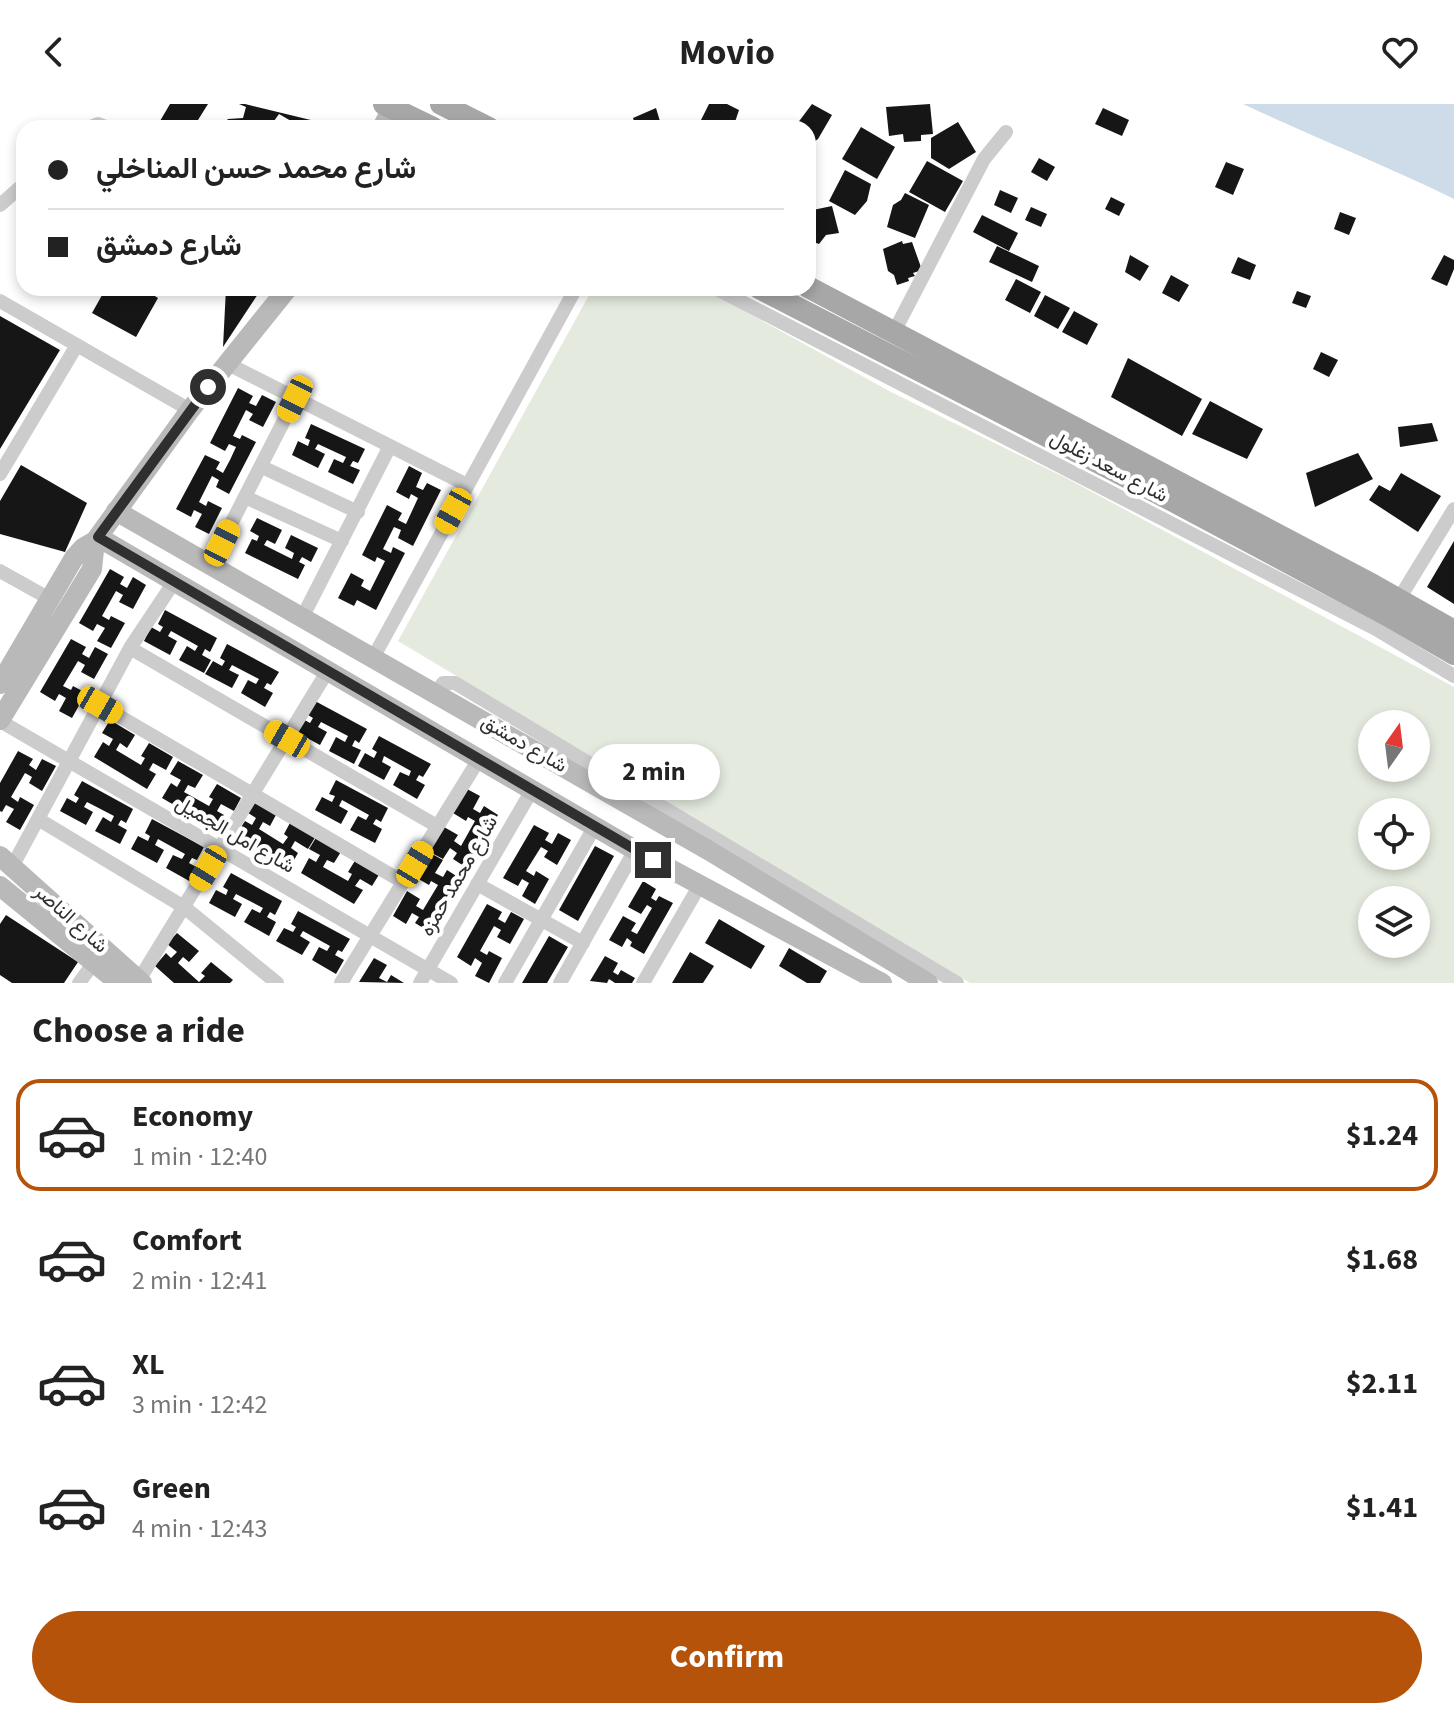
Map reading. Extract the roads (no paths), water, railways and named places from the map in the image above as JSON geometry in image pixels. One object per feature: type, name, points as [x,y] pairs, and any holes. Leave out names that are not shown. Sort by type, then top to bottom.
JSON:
[{"type":"main road","points":[[441,104],[473,120]]},
{"type":"main road","points":[[386,113],[408,120]]},
{"type":"main road","name":"شارع سعد زغلول","points":[[816,291],[894,332],[1168,509],[1419,644],[1454,654]]},
{"type":"main road","name":"شارع سعد زغلول","points":[[776,296],[1008,404],[1399,599],[1454,631]]},
{"type":"street","points":[[894,332],[984,159],[1006,132]]},
{"type":"street","points":[[0,205],[16,191]]},
{"type":"street","points":[[0,720],[50,599],[74,558],[97,539],[190,410],[282,296]]},
{"type":"street","points":[[373,658],[572,296]]},
{"type":"street","points":[[731,296],[1168,509]]},
{"type":"street","points":[[0,301],[190,410]]},
{"type":"street","points":[[0,474],[77,345]]},
{"type":"street","points":[[226,363],[467,485]]},
{"type":"street","points":[[210,565],[295,399]]},
{"type":"street","points":[[302,618],[390,446]]},
{"type":"street","points":[[262,467],[358,512]]},
{"type":"street","points":[[245,497],[342,541]]},
{"type":"street","points":[[1399,599],[1454,509]]},
{"type":"street","name":"شارع دمشق","points":[[116,511],[454,705],[570,761],[708,850],[926,976]]},
{"type":"street","points":[[92,569],[97,539]]},
{"type":"street","name":"شارع دمشق","points":[[97,539],[123,551],[595,826],[691,888],[876,982]]},
{"type":"street","points":[[0,684],[92,569],[105,558],[123,551]]},
{"type":"street","points":[[0,571],[50,599]]},
{"type":"street","points":[[6,861],[38,819],[130,648],[174,582]]},
{"type":"street","points":[[1419,644],[1454,676]]},
{"type":"street","points":[[130,648],[437,826]]},
{"type":"street","points":[[133,982],[184,907],[327,672]]},
{"type":"street","points":[[435,694],[443,683],[455,683],[570,761],[926,976],[957,983]]},
{"type":"street","points":[[100,705],[403,882]]},
{"type":"street","points":[[435,735],[454,705]]},
{"type":"street","name":"شارع امل الجميل","points":[[0,720],[451,983]]},
{"type":"street","points":[[341,983],[479,759]]},
{"type":"street","name":"شارع محمد حمزه","points":[[420,983],[532,790]]},
{"type":"street","points":[[38,819],[184,907],[277,983]]},
{"type":"street","points":[[505,983],[595,826]]},
{"type":"street","points":[[560,983],[635,850]]},
{"type":"street","points":[[643,983],[708,850]]},
{"type":"street","name":"شارع الناصر","points":[[6,861],[133,982]]},
{"type":"street","points":[[477,884],[583,943]]},
{"type":"street","name":"شارع الناصر","points":[[0,886],[95,961],[133,982]]},
{"type":"street","points":[[79,983],[95,961]]},
{"type":"water","points":[[1243,104],[1454,104],[1454,199],[1402,174]]}]
